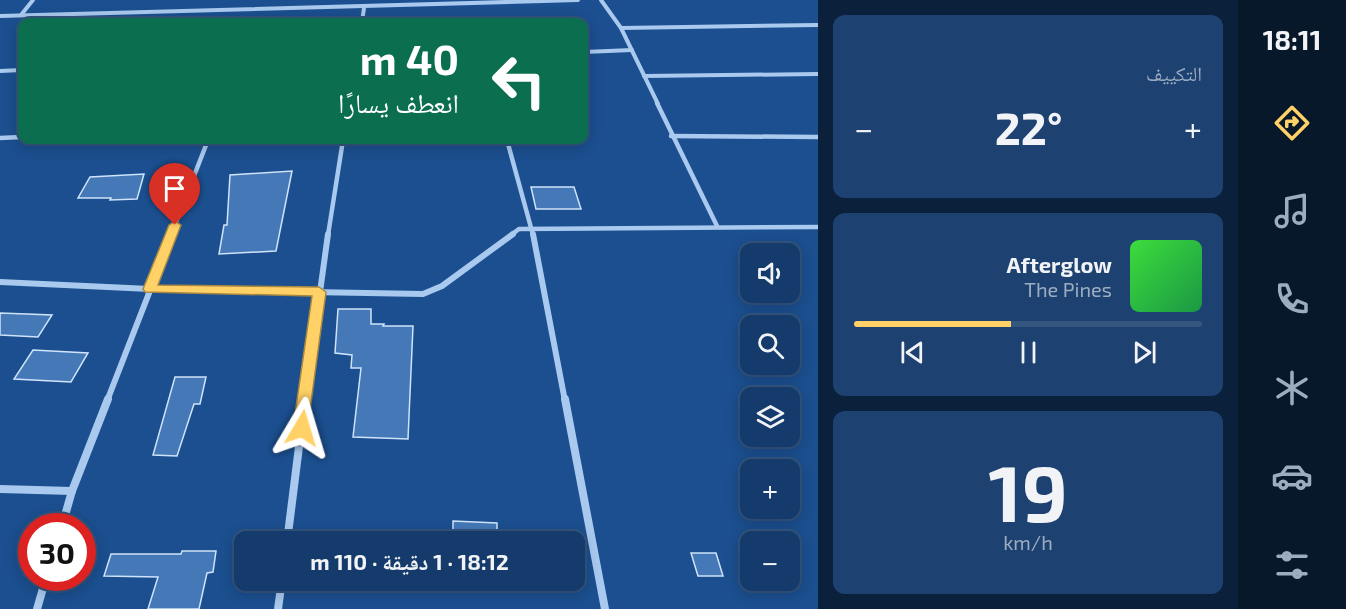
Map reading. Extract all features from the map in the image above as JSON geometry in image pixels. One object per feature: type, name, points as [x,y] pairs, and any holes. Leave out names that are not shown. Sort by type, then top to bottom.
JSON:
[{"type":"street","points":[[21,15],[33,0]]},
{"type":"street","points":[[281,8],[282,0]]},
{"type":"street","points":[[0,16],[281,8],[364,8],[578,0]]},
{"type":"street","points":[[601,0],[621,28],[671,136],[717,226]]},
{"type":"street","points":[[363,18],[364,8]]},
{"type":"street","points":[[621,28],[818,25]]},
{"type":"street","points":[[588,52],[632,50]]},
{"type":"street","points":[[0,71],[18,70]]},
{"type":"street","points":[[645,76],[818,74]]},
{"type":"street","points":[[671,136],[818,137]]},
{"type":"street","points":[[0,138],[18,137]]},
{"type":"street","points":[[66,513],[72,491],[206,144]]},
{"type":"street","points":[[288,531],[319,292],[342,144]]},
{"type":"street","points":[[508,144],[532,228],[605,609]]},
{"type":"street","points":[[0,282],[150,289],[423,294],[432,292],[510,233],[532,228],[818,227]]},
{"type":"street","points":[[0,489],[72,491]]},
{"type":"street","points":[[37,609],[42,591]]},
{"type":"street","points":[[278,609],[280,591]]},
{"type":"building","points":[[292,171],[276,251],[219,254],[224,225],[227,225],[230,175]]},
{"type":"building","points":[[144,174],[137,199],[78,198],[90,177]]},
{"type":"building","points":[[531,187],[574,187],[581,209],[536,209]]},
{"type":"building","points":[[338,309],[371,309],[371,324],[413,326],[408,439],[353,437],[361,368],[351,368],[352,355],[335,353]]},
{"type":"building","points":[[0,313],[52,315],[38,337],[0,335]]},
{"type":"building","points":[[33,350],[88,353],[71,382],[14,379]]},
{"type":"building","points":[[175,377],[206,377],[200,404],[194,404],[177,456],[153,455]]},
{"type":"building","points":[[453,521],[497,523],[497,531],[453,531]]},
{"type":"building","points":[[182,551],[216,551],[213,572],[207,573],[199,609],[148,609],[158,577],[104,576],[111,554],[181,554]]},
{"type":"building","points":[[691,553],[716,553],[723,576],[698,576]]},
{"type":"route","points":[[175,225],[150,289],[319,292],[302,428]]}]
